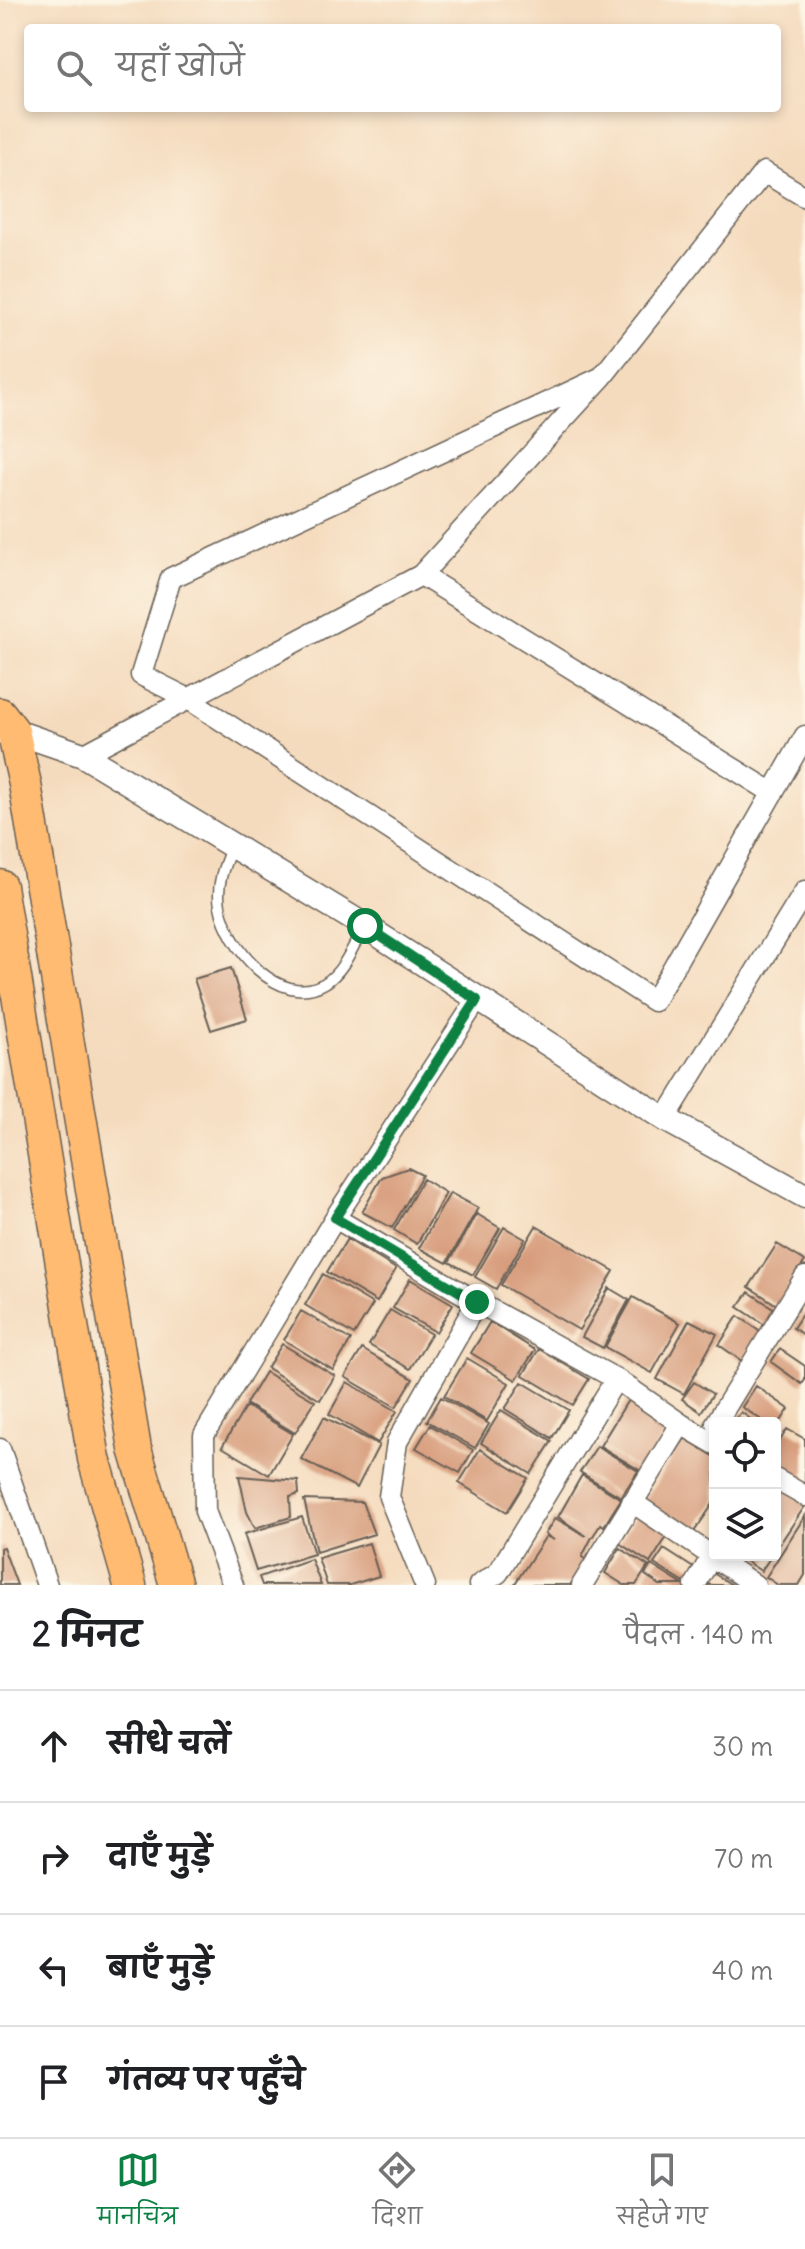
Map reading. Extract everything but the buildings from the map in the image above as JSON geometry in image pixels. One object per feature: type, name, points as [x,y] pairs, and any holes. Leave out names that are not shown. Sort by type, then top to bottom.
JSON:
[{"type":"main road","points":[[4,726],[25,784],[135,1449],[176,1585]]},
{"type":"main road","points":[[0,886],[94,1459],[130,1585]]},
{"type":"street","points":[[83,755],[421,575],[602,377],[764,172],[805,197]]},
{"type":"street","points":[[602,377],[171,578],[141,675],[187,698],[654,1001],[805,736]]},
{"type":"street","points":[[421,575],[773,793]]},
{"type":"street","points":[[4,726],[83,755],[365,926],[665,1119],[805,1196]]},
{"type":"street","points":[[665,1119],[805,891]]},
{"type":"street","points":[[233,1585],[205,1511],[204,1435],[335,1218],[477,1000]]},
{"type":"street","points":[[335,1218],[616,1379],[681,1424],[709,1432]]},
{"type":"street","points":[[722,1417],[805,1277]]},
{"type":"street","points":[[425,1585],[389,1497],[397,1442],[477,1302]]},
{"type":"street","points":[[479,1585],[498,1573],[616,1379]]},
{"type":"street","points":[[582,1585],[681,1424]]},
{"type":"street","points":[[0,1449],[9,1511],[47,1585]]},
{"type":"street","points":[[781,1482],[805,1496]]},
{"type":"street","points":[[632,1502],[709,1554]]},
{"type":"street","points":[[695,1585],[709,1561]]},
{"type":"street","points":[[719,1561],[755,1585]]},
{"type":"lane","points":[[232,845],[220,876],[219,905],[228,930],[244,956],[263,975],[281,985],[302,989],[324,984],[340,969],[365,926]]},
{"type":"route","points":[[365,926],[477,1000],[335,1218],[477,1302]]}]
